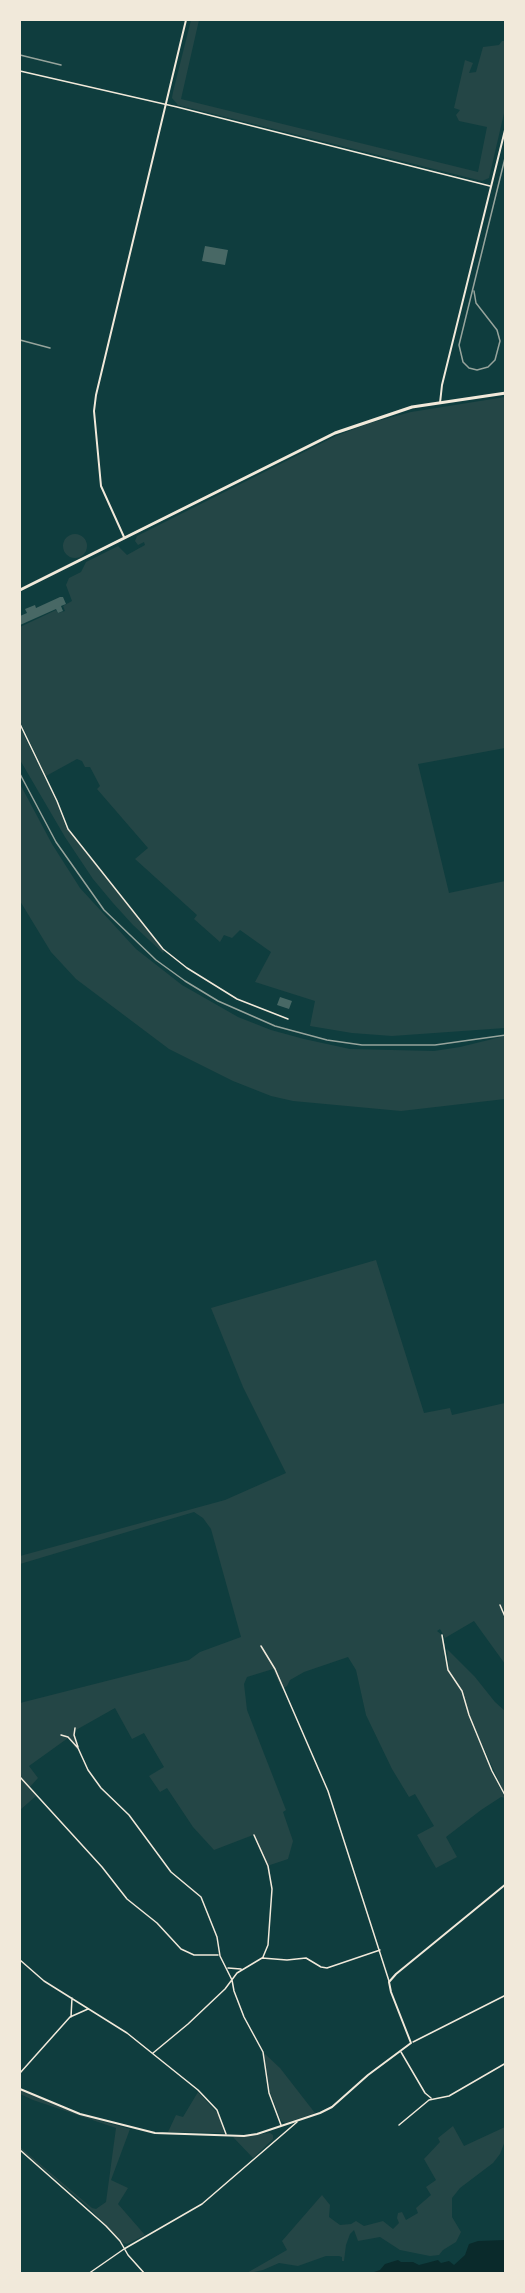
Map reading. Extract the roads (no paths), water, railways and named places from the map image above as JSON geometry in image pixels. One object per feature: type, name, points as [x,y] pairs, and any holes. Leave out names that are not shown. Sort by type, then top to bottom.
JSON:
[{"type":"main road","points":[[20,590],[335,433],[412,407],[506,393]]},
{"type":"street","points":[[124,538],[101,486],[95,403],[104,357],[186,20]]},
{"type":"street","points":[[20,71],[491,186]]},
{"type":"street","points":[[440,403],[442,385],[506,126]]},
{"type":"street","points":[[20,724],[69,829],[163,949],[187,968],[237,999],[288,1019]]},
{"type":"street","points":[[500,1605],[506,1619]]},
{"type":"street","points":[[442,1635],[448,1670],[462,1691],[469,1715],[492,1771],[506,1797]]},
{"type":"street","points":[[261,1646],[275,1669],[327,1791],[380,1950],[391,1992],[411,2043]]},
{"type":"street","points":[[75,1728],[74,1735],[78,1748],[88,1770],[108,1797],[129,1815],[171,1872],[201,1896],[217,1937],[220,1956],[227,1967],[244,2017],[263,2052],[270,2093],[281,2126]]},
{"type":"street","points":[[61,1735],[68,1737],[78,1748]]},
{"type":"street","points":[[20,1777],[112,1878],[127,1899],[157,1923],[181,1949],[194,1955],[220,1956]]},
{"type":"street","points":[[254,1835],[268,1866],[272,1889],[268,1945],[262,1958]]},
{"type":"street","points":[[389,1982],[506,1884]]},
{"type":"street","points":[[153,2053],[188,2024],[242,1969],[262,1958],[306,1958],[327,1968],[380,1950]]},
{"type":"street","points":[[20,1960],[44,1981],[127,2033],[153,2053],[210,2102],[220,2114],[226,2136]]},
{"type":"street","points":[[227,1967],[242,1969]]},
{"type":"street","points":[[20,2089],[80,2114],[148,2132],[226,2136],[257,2134],[332,2107],[368,2075],[411,2043],[506,1995]]},
{"type":"street","points":[[70,2018],[72,1997]]},
{"type":"street","points":[[20,2073],[70,2018],[89,2009]]},
{"type":"street","points":[[400,2052],[425,2093],[427,2102]]},
{"type":"street","points":[[399,2125],[427,2102],[449,2096],[506,2063]]},
{"type":"street","points":[[425,2093],[435,2099]]},
{"type":"street","points":[[88,2274],[124,2248],[202,2204],[300,2119]]},
{"type":"street","points":[[20,2150],[106,2226],[145,2274]]},
{"type":"tram line","points":[[474,291],[476,303],[497,330],[500,341],[495,360],[488,367],[477,370],[469,368],[463,362],[459,345],[506,154]]},
{"type":"railway","points":[[20,55],[61,65]]},
{"type":"railway","points":[[20,340],[50,348]]},
{"type":"railway","points":[[20,774],[56,842],[104,910],[156,960],[218,1001],[275,1026],[327,1040],[362,1045],[435,1045],[506,1035]]}]
